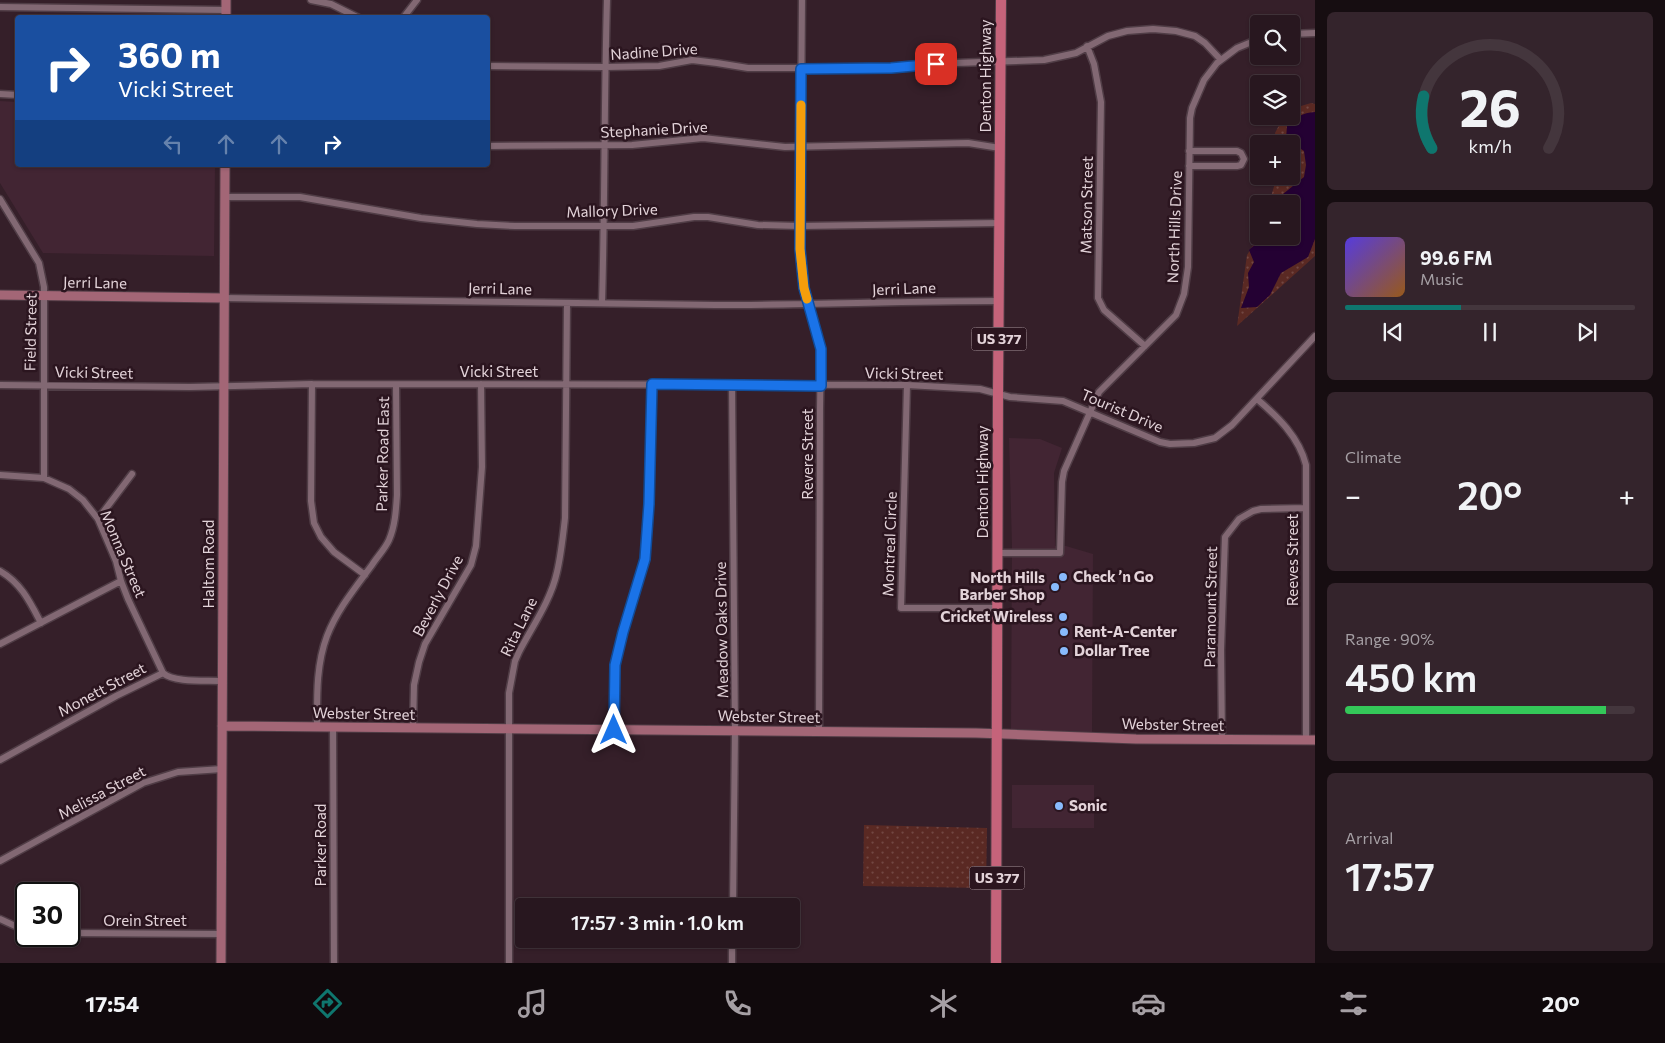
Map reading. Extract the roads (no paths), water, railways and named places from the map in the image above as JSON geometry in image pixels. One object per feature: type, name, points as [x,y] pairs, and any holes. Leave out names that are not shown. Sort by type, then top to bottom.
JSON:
[{"type":"main road","name":"Denton Highway","points":[[996,963],[1001,0]]},
{"type":"street","points":[[0,7],[226,14],[226,0]]},
{"type":"street","points":[[312,0],[331,4],[354,15]]},
{"type":"street","points":[[405,15],[417,0]]},
{"type":"street","points":[[602,303],[607,0]]},
{"type":"street","name":"Revere Street","points":[[802,0],[800,249],[804,288],[821,349],[819,732]]},
{"type":"street","name":"Nadine Drive","points":[[490,66],[659,66],[692,60],[748,68],[801,69],[891,68],[925,64],[1044,60],[1076,53],[1108,36],[1127,31],[1166,29],[1195,36],[1205,43],[1221,60]]},
{"type":"street","points":[[1300,34],[1315,33]]},
{"type":"street","name":"North Hills Drive","points":[[998,553],[1060,553],[1064,471],[1099,392],[1176,315],[1184,294],[1188,267],[1189,151],[1192,108],[1204,80],[1221,60],[1237,48],[1250,43]]},
{"type":"street","name":"Matson Street","points":[[1087,46],[1094,64],[1102,102],[1098,298],[1104,310],[1146,346]]},
{"type":"street","points":[[0,94],[15,95]]},
{"type":"street","name":"Stephanie Drive","points":[[490,146],[604,146],[655,144],[703,138],[762,146],[800,147],[968,143],[1000,148]]},
{"type":"street","points":[[1189,151],[1237,151],[1241,153],[1244,159],[1241,165],[1237,166],[1189,166]]},
{"type":"street","name":"Haltom Road","points":[[221,963],[225,167]]},
{"type":"street","name":"Mallory Drive","points":[[225,197],[300,197],[421,218],[515,226],[632,226],[694,217],[708,217],[758,225],[800,226],[1000,223]]},
{"type":"street","name":"Field Street","points":[[0,199],[39,263],[44,286],[44,478]]},
{"type":"street","name":"Jerri Lane","points":[[0,295],[567,304],[808,304],[999,301]]},
{"type":"street","name":"Rita Lane","points":[[509,963],[509,693],[515,662],[551,591],[557,573],[565,518],[567,304]]},
{"type":"street","name":"Tourist Drive","points":[[998,393],[1010,397],[1063,400],[1160,442],[1170,444],[1194,443],[1215,438],[1222,433],[1257,399],[1315,336]]},
{"type":"street","points":[[312,384],[311,501],[314,523],[321,537],[334,552],[365,575],[340,608],[327,636],[321,655],[318,677],[317,727]]},
{"type":"street","name":"Beverly Drive","points":[[413,728],[414,685],[418,662],[425,644],[465,577],[471,565],[476,546],[482,467],[481,384]]},
{"type":"street","points":[[614,730],[615,665],[645,559],[649,504],[652,384]]},
{"type":"street","name":"Meadow Oaks Drive","points":[[732,384],[735,731],[733,898]]},
{"type":"street","name":"Vicki Street","points":[[0,385],[907,385],[980,389],[998,393]]},
{"type":"street","name":"Parker Road East","points":[[365,575],[388,542],[396,512],[396,385]]},
{"type":"street","name":"Montreal Circle","points":[[907,385],[901,608],[998,608]]},
{"type":"street","name":"Reeves Street","points":[[1257,399],[1272,411],[1296,441],[1306,465],[1310,740]]},
{"type":"street","points":[[98,518],[132,474]]},
{"type":"street","name":"Monna Street","points":[[0,475],[44,478],[69,489],[83,500],[98,518],[116,561],[121,581],[163,673]]},
{"type":"street","name":"Paramount Street","points":[[1222,740],[1221,650],[1225,537],[1239,518],[1253,511],[1261,509],[1306,508]]},
{"type":"street","points":[[0,570],[15,581],[24,591],[41,623]]},
{"type":"street","points":[[0,644],[121,581]]},
{"type":"street","name":"Monett Street","points":[[0,760],[116,696],[163,673],[168,677],[186,680],[222,681]]},
{"type":"street","name":"Webster Street","points":[[222,726],[976,733],[1136,739],[1310,740]]},
{"type":"street","name":"Parker Road","points":[[333,727],[334,963]]},
{"type":"street","name":"Melissa Street","points":[[0,861],[143,783],[178,772],[222,769]]},
{"type":"street","points":[[0,919],[15,926]]},
{"type":"street","name":"Orein Street","points":[[80,933],[221,934]]},
{"type":"street","points":[[732,948],[732,963]]},
{"type":"place","name":"Check ’n Go","points":[[1063,577]]},
{"type":"place","name":"North Hills Barber Shop","points":[[1055,587]]},
{"type":"place","name":"Cricket Wireless","points":[[1063,617]]},
{"type":"place","name":"Rent-A-Center","points":[[1064,632]]},
{"type":"place","name":"Dollar Tree","points":[[1064,651]]},
{"type":"place","name":"Sonic","points":[[1059,806]]}]
